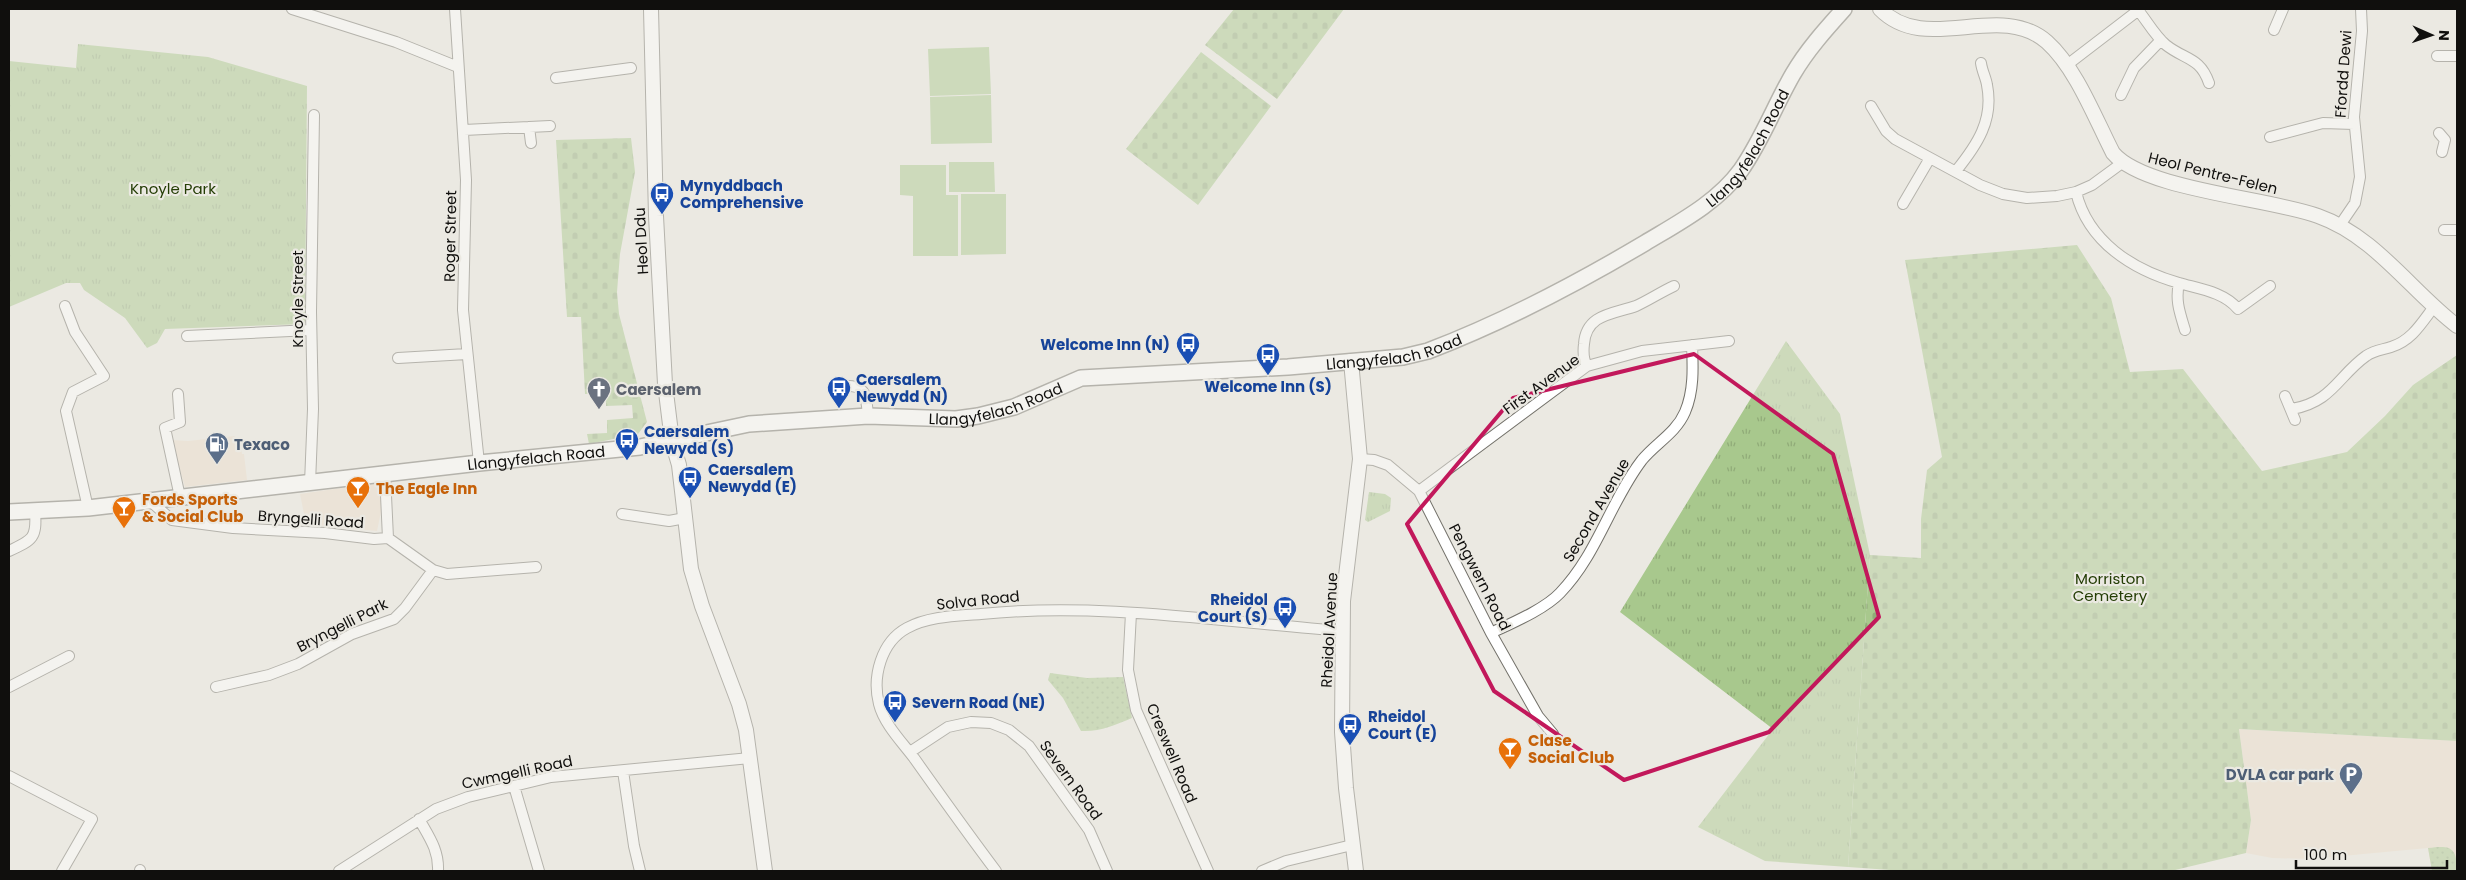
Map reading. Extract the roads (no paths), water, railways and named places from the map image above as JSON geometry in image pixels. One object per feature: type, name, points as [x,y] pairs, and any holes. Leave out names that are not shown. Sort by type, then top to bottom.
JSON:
[{"type":"main road","name":"Llangyfelach Road","points":[[9,512],[88,508],[479,463],[640,448],[749,424],[868,416],[956,419],[978,416],[1014,406],[1081,378],[1288,367],[1403,357],[1428,351],[1580,281],[1692,215],[1714,197],[1740,171],[1766,127],[1794,72],[1821,34],[1844,9]]},
{"type":"street","points":[[292,9],[313,12],[458,67]]},
{"type":"street","name":"Roger Street","points":[[455,9],[466,180],[463,310],[479,463]]},
{"type":"street","name":"Heol Ddu","points":[[651,9],[656,216],[665,384],[672,441],[679,465],[691,569],[702,606],[739,704],[750,758],[765,871]]},
{"type":"street","points":[[1872,106],[1886,131],[1917,152],[1980,185],[2002,194],[2027,198],[2057,196],[2076,192],[2092,185],[2122,164],[2113,153],[2067,64],[2046,41],[2026,28],[1998,23],[1928,29],[1897,14],[1880,9]]},
{"type":"street","points":[[2067,64],[2139,9],[2166,45],[2198,63],[2205,72],[2209,83]]},
{"type":"street","points":[[2274,30],[2284,9]]},
{"type":"street","name":"Ffordd Dewi","points":[[2340,225],[2350,213],[2358,192],[2360,178],[2354,124],[2354,103],[2362,31],[2361,9]]},
{"type":"street","points":[[2120,95],[2134,68],[2161,40]]},
{"type":"street","points":[[2437,56],[2457,56]]},
{"type":"street","points":[[1956,171],[1980,139],[1987,122],[1987,86],[1981,63]]},
{"type":"street","points":[[556,78],[631,68]]},
{"type":"street","name":"Knoyle Street","points":[[310,483],[313,409],[311,330],[314,115]]},
{"type":"street","points":[[2270,137],[2323,123],[2354,124]]},
{"type":"street","points":[[464,130],[550,126]]},
{"type":"street","points":[[530,127],[531,143]]},
{"type":"street","points":[[2442,152],[2442,136],[2457,140]]},
{"type":"street","points":[[1904,204],[1930,158]]},
{"type":"street","name":"Heol Pentre-Felen","points":[[2122,164],[2158,179],[2299,210],[2340,225],[2362,239],[2433,308],[2457,326]]},
{"type":"street","points":[[2076,192],[2081,210],[2090,225],[2117,253],[2140,268],[2220,296],[2231,301],[2238,309],[2270,286]]},
{"type":"street","points":[[2444,230],[2457,230]]},
{"type":"street","points":[[2179,283],[2176,295],[2177,306],[2185,330]]},
{"type":"street","points":[[1587,366],[1583,348],[1584,336],[1589,325],[1605,315],[1638,305],[1674,286]]},
{"type":"street","points":[[66,306],[75,332],[104,376],[74,392],[66,411],[88,508]]},
{"type":"street","points":[[2292,409],[2318,401],[2366,357],[2378,349],[2391,347],[2411,336],[2433,308]]},
{"type":"street","points":[[187,336],[311,330]]},
{"type":"street","name":"First Avenue","points":[[1419,491],[1587,366],[1642,351],[1729,341]]},
{"type":"street","name":"Second Avenue","points":[[1491,633],[1559,595],[1585,563],[1631,476],[1644,459],[1676,428],[1685,413],[1693,378],[1692,345]]},
{"type":"street","points":[[398,358],[467,354]]},
{"type":"street","name":"Rheidol Avenue","points":[[1351,361],[1360,459],[1343,601],[1342,732],[1356,871]]},
{"type":"street","points":[[840,386],[852,385],[863,391],[866,396],[868,416]]},
{"type":"street","points":[[178,394],[180,422],[165,428],[180,497]]},
{"type":"street","points":[[2285,396],[2295,420]]},
{"type":"street","name":"Pengwern Road","points":[[1360,459],[1374,460],[1388,465],[1419,491],[1491,633],[1538,716],[1553,734]]},
{"type":"street","points":[[385,474],[388,538],[433,570],[447,574],[536,567]]},
{"type":"street","name":"Bryngelli Road","points":[[150,501],[172,520],[233,528],[325,533],[374,539],[388,538]]},
{"type":"street","points":[[9,551],[30,542],[37,529],[35,511]]},
{"type":"street","points":[[622,514],[669,521],[685,518]]},
{"type":"street","name":"Bryngelli Park","points":[[216,687],[268,675],[291,667],[352,634],[394,619],[405,608],[433,570]]},
{"type":"street","name":"Solva Road","points":[[996,871],[885,717],[877,695],[878,671],[888,647],[906,629],[925,621],[950,616],[1014,610],[1078,609],[1342,631]]},
{"type":"street","name":"Creswell Road","points":[[1131,613],[1128,670],[1136,710],[1208,871]]},
{"type":"street","points":[[9,687],[69,656]]},
{"type":"street","name":"Severn Road","points":[[910,752],[948,727],[972,722],[991,723],[1009,730],[1029,746],[1089,830],[1107,871]]},
{"type":"street","name":"Cwmgelli Road","points":[[339,871],[436,809],[468,797],[551,777],[750,758]]},
{"type":"street","points":[[622,771],[640,871]]},
{"type":"street","points":[[9,776],[92,819],[62,871]]},
{"type":"street","points":[[514,786],[539,871]]},
{"type":"street","points":[[419,819],[434,845],[438,860],[438,871]]},
{"type":"street","points":[[1262,871],[1286,861],[1352,845]]},
{"type":"place","name":"Mynyddbach Comprehensive","points":[[662,215]]},
{"type":"place","name":"Welcome Inn (N)","points":[[1188,365]]},
{"type":"place","name":"Welcome Inn (S)","points":[[1268,376]]},
{"type":"place","name":"Caersalem Newydd (N)","points":[[839,409]]},
{"type":"place","name":"Caersalem","points":[[599,410]]},
{"type":"place","name":"Caersalem Newydd (S)","points":[[627,461]]},
{"type":"place","name":"Texaco","points":[[217,465]]},
{"type":"place","name":"Caersalem Newydd (E)","points":[[690,499]]},
{"type":"place","name":"The Eagle Inn","points":[[358,509]]},
{"type":"place","name":"Fords Sports & Social Club","points":[[124,529]]},
{"type":"place","name":"Rheidol Court (S)","points":[[1285,629]]},
{"type":"place","name":"Severn Road (NE)","points":[[895,723]]},
{"type":"place","name":"Rheidol Court (E)","points":[[1350,746]]},
{"type":"place","name":"Clase Social Club","points":[[1510,770]]},
{"type":"place","name":"DVLA car park","points":[[2351,795]]},
{"type":"park label","name":"Knoyle Park","points":[[173,188]]},
{"type":"park label","name":"Morriston Cemetery","points":[[2110,586]]}]
